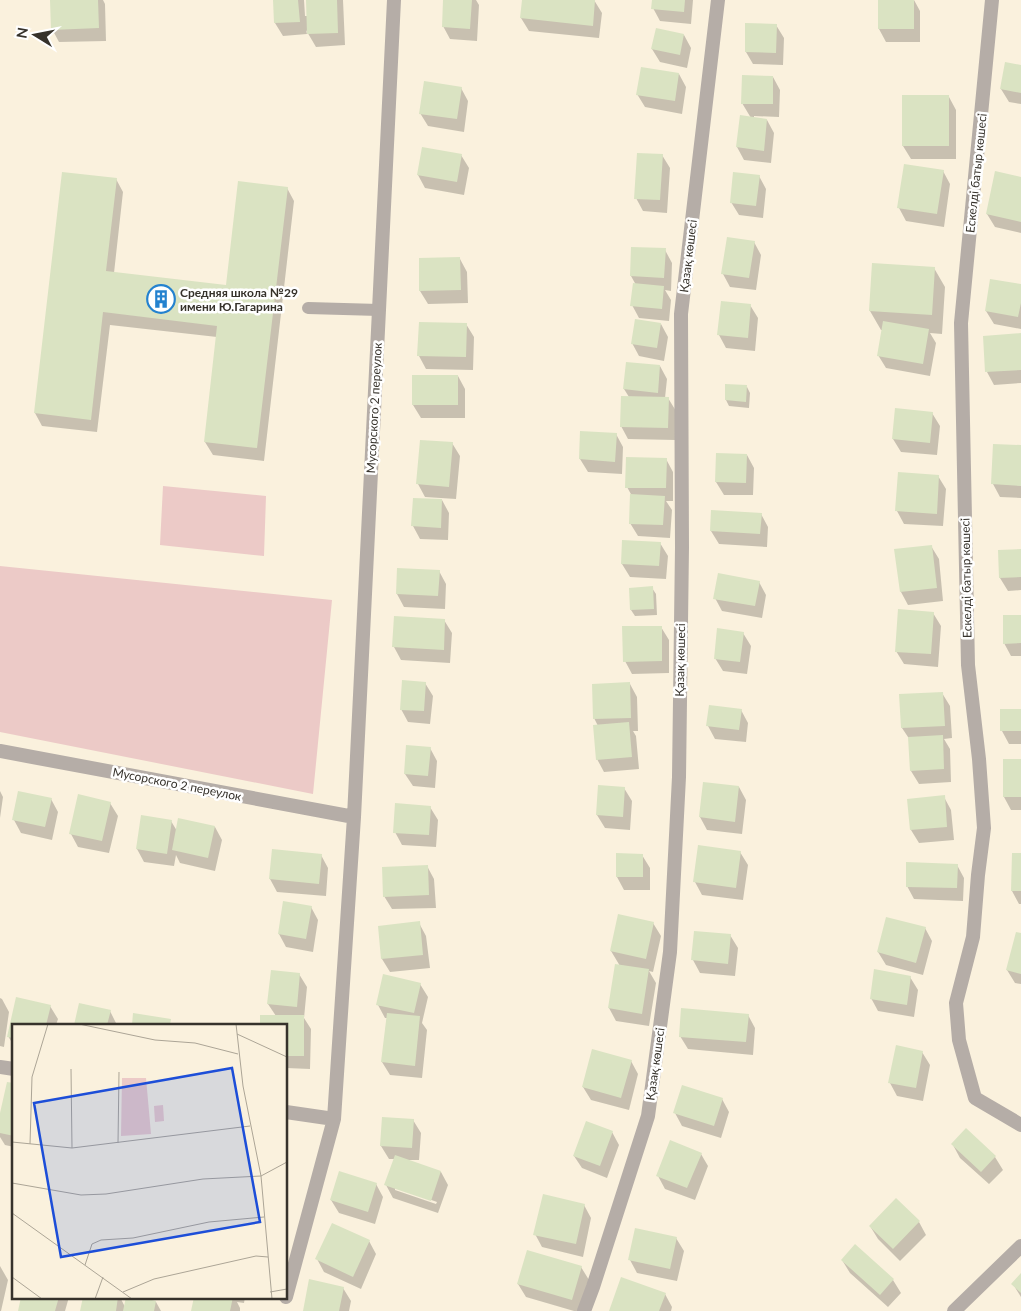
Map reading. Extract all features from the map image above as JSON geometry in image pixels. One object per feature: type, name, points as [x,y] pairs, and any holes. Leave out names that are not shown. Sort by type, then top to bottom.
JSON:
[{"type":"street","name":"Мусорского 2 переулок","points":[[288,1290],[334,1119],[354,817],[394,0]]},
{"type":"street","name":"Қазақ көшесі","points":[[584,1311],[648,1116],[670,952],[679,777],[682,547],[681,314],[718,0]]},
{"type":"street","name":"Ескелді батыр көшесі","points":[[992,0],[961,323],[968,665],[984,828],[973,936],[956,1003],[959,1040],[975,1098],[1021,1125]]},
{"type":"street","name":"Мусорского 2 переулок","points":[[0,751],[354,817]]},
{"type":"street","points":[[288,1112],[334,1119]]},
{"type":"street","points":[[954,1311],[1021,1246]]},
{"type":"street","name":"Мусорского 2 переулок","points":[[282,1311],[286,1298]]},
{"type":"lane","points":[[308,308],[380,310]]},
{"type":"shaded area","points":[[163,486],[266,496],[264,556],[160,545]]},
{"type":"shaded area","points":[[0,566],[332,600],[313,794],[0,732]]},
{"type":"building","points":[[50,0],[98,0],[99,28],[51,30]]},
{"type":"building","points":[[273,0],[298,0],[300,22],[274,23]]},
{"type":"building","points":[[306,0],[337,0],[338,33],[307,34]]},
{"type":"building","points":[[443,0],[472,0],[470,29],[442,27]]},
{"type":"building","points":[[522,0],[595,0],[593,26],[520,18]]},
{"type":"building","points":[[652,0],[685,0],[684,12],[651,9]]},
{"type":"building","points":[[878,0],[914,0],[914,29],[878,29]]},
{"type":"building","points":[[745,23],[777,24],[776,53],[745,52]]},
{"type":"building","points":[[656,28],[684,34],[680,55],[651,49]]},
{"type":"building","points":[[1005,62],[1021,65],[1021,93],[1000,89]]},
{"type":"building","points":[[641,67],[679,73],[675,101],[636,95]]},
{"type":"building","points":[[742,75],[773,76],[773,104],[741,104]]},
{"type":"building","points":[[424,81],[462,87],[457,119],[419,114]]},
{"type":"building","points":[[902,95],[949,95],[949,146],[902,146]]},
{"type":"building","points":[[740,115],[767,119],[764,151],[736,147]]},
{"type":"building","points":[[422,147],[462,154],[457,182],[417,175]]},
{"type":"building","points":[[637,153],[663,154],[660,200],[634,199]]},
{"type":"building","points":[[904,164],[944,170],[937,214],[897,208]]},
{"type":"building","points":[[995,171],[1021,177],[1021,222],[986,214]]},
{"type":"building","name":"Средняя школа №29 имени Ю.Гагарина","points":[[62,172],[117,178],[106,271],[226,285],[238,181],[288,187],[257,448],[204,442],[217,326],[103,312],[91,420],[34,413]]},
{"type":"building","points":[[733,172],[760,175],[756,206],[730,203]]},
{"type":"building","points":[[727,237],[755,241],[749,278],[721,274]]},
{"type":"building","points":[[631,247],[666,248],[664,278],[630,276]]},
{"type":"building","points":[[460,257],[461,290],[419,291],[419,258]]},
{"type":"building","points":[[872,263],[935,267],[932,315],[869,311]]},
{"type":"building","points":[[990,279],[1021,284],[1021,303],[1018,317],[985,311]]},
{"type":"building","points":[[633,283],[664,286],[662,309],[630,306]]},
{"type":"building","points":[[721,301],[751,304],[748,338],[717,335]]},
{"type":"building","points":[[635,319],[661,323],[657,348],[631,344]]},
{"type":"building","points":[[883,321],[929,329],[923,364],[877,356]]},
{"type":"building","points":[[419,322],[467,323],[466,357],[417,356]]},
{"type":"building","points":[[1021,333],[1021,370],[985,372],[983,336]]},
{"type":"building","points":[[626,362],[660,365],[658,393],[623,389]]},
{"type":"building","points":[[412,375],[458,375],[458,405],[412,405]]},
{"type":"building","points":[[725,384],[747,385],[746,402],[725,400]]},
{"type":"building","points":[[621,396],[669,397],[668,428],[620,427]]},
{"type":"building","points":[[895,408],[933,412],[930,443],[892,439]]},
{"type":"building","points":[[580,431],[617,433],[615,462],[579,459]]},
{"type":"building","points":[[420,440],[453,442],[449,487],[416,484]]},
{"type":"building","points":[[993,444],[1021,445],[1021,486],[991,484]]},
{"type":"building","points":[[716,453],[747,454],[746,483],[715,482]]},
{"type":"building","points":[[626,457],[667,458],[666,488],[625,488]]},
{"type":"building","points":[[898,472],[939,475],[937,514],[895,511]]},
{"type":"building","points":[[630,494],[665,496],[663,525],[629,524]]},
{"type":"building","points":[[413,498],[442,499],[441,528],[411,526]]},
{"type":"building","points":[[711,510],[762,513],[760,534],[710,531]]},
{"type":"building","points":[[622,540],[661,542],[659,566],[621,564]]},
{"type":"building","points":[[932,545],[937,588],[900,592],[894,549]]},
{"type":"building","points":[[1021,549],[1021,577],[999,578],[998,550]]},
{"type":"building","points":[[397,568],[440,570],[438,596],[396,594]]},
{"type":"building","points":[[718,573],[760,581],[755,606],[713,599]]},
{"type":"building","points":[[653,586],[654,609],[630,610],[629,588]]},
{"type":"building","points":[[898,609],[934,612],[931,654],[895,652]]},
{"type":"building","points":[[1003,615],[1021,615],[1021,643],[1003,644]]},
{"type":"building","points":[[394,616],[445,619],[444,650],[392,647]]},
{"type":"building","points":[[622,626],[662,626],[662,661],[623,662]]},
{"type":"building","points":[[717,628],[744,632],[740,662],[714,659]]},
{"type":"building","points":[[402,680],[426,682],[424,711],[400,710]]},
{"type":"building","points":[[630,682],[631,718],[593,719],[592,684]]},
{"type":"building","points":[[943,692],[945,726],[901,728],[899,694]]},
{"type":"building","points":[[709,705],[742,709],[739,730],[706,726]]},
{"type":"building","points":[[1000,709],[1021,709],[1021,731],[1000,731]]},
{"type":"building","points":[[629,722],[632,757],[596,760],[593,725]]},
{"type":"building","points":[[943,735],[944,769],[910,771],[908,737]]},
{"type":"building","points":[[406,745],[431,747],[428,776],[404,774]]},
{"type":"building","points":[[1003,759],[1021,759],[1021,797],[1003,797]]},
{"type":"building","points":[[703,782],[739,786],[735,822],[699,817]]},
{"type":"building","points":[[598,785],[625,787],[623,817],[596,815]]},
{"type":"building","points":[[18,791],[52,798],[45,827],[12,820]]},
{"type":"building","points":[[78,794],[111,802],[102,841],[69,834]]},
{"type":"building","points":[[945,795],[947,827],[910,830],[907,799]]},
{"type":"building","points":[[395,803],[431,806],[429,835],[393,833]]},
{"type":"building","points":[[141,815],[172,820],[167,854],[136,849]]},
{"type":"building","points":[[178,818],[215,826],[208,858],[172,850]]},
{"type":"building","points":[[698,845],[741,851],[736,888],[693,882]]},
{"type":"building","points":[[272,849],[322,854],[319,884],[269,879]]},
{"type":"building","points":[[616,853],[643,854],[643,877],[616,877]]},
{"type":"building","points":[[1012,853],[1021,853],[1021,891],[1011,891]]},
{"type":"building","points":[[906,862],[958,864],[957,888],[906,887]]},
{"type":"building","points":[[428,865],[429,895],[383,897],[382,867]]},
{"type":"building","points":[[283,901],[312,906],[306,939],[278,934]]},
{"type":"building","points":[[618,914],[654,922],[646,959],[610,951]]},
{"type":"building","points":[[886,917],[926,927],[916,963],[877,952]]},
{"type":"building","points":[[420,921],[423,955],[381,959],[378,926]]},
{"type":"building","points":[[694,931],[731,934],[728,964],[691,960]]},
{"type":"building","points":[[1016,932],[1021,933],[1021,974],[1006,970]]},
{"type":"building","points":[[615,964],[649,969],[642,1014],[608,1008]]},
{"type":"building","points":[[874,969],[911,976],[907,1005],[870,999]]},
{"type":"building","points":[[271,970],[300,973],[297,1007],[267,1004]]},
{"type":"building","points":[[383,974],[421,983],[414,1013],[376,1005]]},
{"type":"building","points":[[16,997],[51,1005],[46,1024],[12,1024],[12,1038],[7,1037]]},
{"type":"building","points":[[79,1003],[111,1010],[107,1024],[74,1024]]},
{"type":"building","points":[[681,1008],[749,1014],[746,1042],[679,1037]]},
{"type":"building","points":[[133,1013],[171,1019],[170,1024],[132,1024]]},
{"type":"building","points":[[387,1013],[420,1016],[415,1066],[381,1062]]},
{"type":"building","points":[[260,1015],[304,1015],[304,1056],[288,1056],[288,1024],[260,1024]]},
{"type":"building","points":[[896,1045],[923,1051],[916,1088],[888,1083]]},
{"type":"building","points":[[592,1049],[632,1060],[621,1098],[582,1087]]},
{"type":"building","points":[[7,1082],[12,1083],[12,1136],[0,1133],[0,1113]]},
{"type":"building","points":[[682,1085],[723,1098],[714,1126],[673,1113]]},
{"type":"building","points":[[382,1117],[414,1119],[412,1148],[380,1146]]},
{"type":"building","points":[[586,1121],[613,1131],[600,1166],[573,1156]]},
{"type":"building","points":[[966,1128],[996,1156],[981,1172],[951,1144]]},
{"type":"building","points":[[670,1140],[702,1153],[687,1188],[656,1176]]},
{"type":"building","points":[[395,1155],[441,1171],[431,1201],[384,1185]]},
{"type":"building","points":[[339,1171],[377,1183],[368,1212],[330,1200]]},
{"type":"building","points":[[543,1194],[585,1204],[576,1244],[533,1235]]},
{"type":"building","points":[[896,1198],[920,1221],[893,1249],[869,1226]]},
{"type":"building","points":[[332,1223],[370,1240],[353,1277],[315,1259]]},
{"type":"building","points":[[635,1228],[677,1237],[670,1269],[628,1260]]},
{"type":"building","points":[[855,1244],[894,1279],[880,1295],[841,1260]]},
{"type":"building","points":[[527,1250],[582,1266],[572,1300],[517,1284]]},
{"type":"building","points":[[1021,1273],[1021,1293],[1011,1284]]},
{"type":"building","points":[[621,1277],[666,1293],[659,1311],[609,1311]]},
{"type":"building","points":[[309,1279],[344,1287],[339,1311],[303,1311]]},
{"type":"building","points":[[21,1298],[59,1298],[55,1311],[18,1311]]},
{"type":"building","points":[[83,1298],[118,1298],[116,1311],[80,1311]]},
{"type":"building","points":[[126,1298],[143,1298],[156,1301],[154,1311],[123,1311]]},
{"type":"building","points":[[194,1298],[233,1298],[230,1311],[191,1311]]},
{"type":"place","name":"Средняя школа №29 имени Ю.Гагарина","points":[[161,299]]}]
